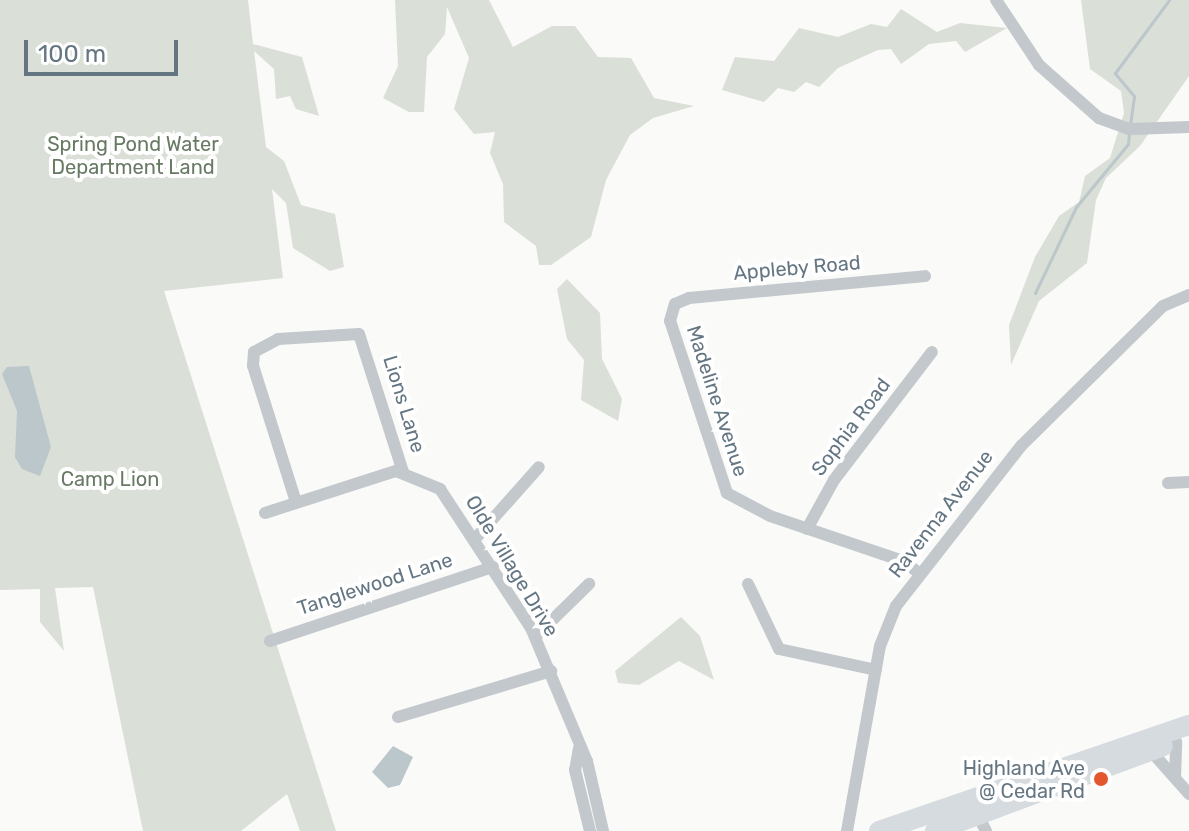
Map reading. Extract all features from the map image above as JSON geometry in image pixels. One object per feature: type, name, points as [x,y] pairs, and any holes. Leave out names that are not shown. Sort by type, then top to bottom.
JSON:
[{"type":"main road","points":[[879,831],[1189,725]]},
{"type":"main road","points":[[935,831],[981,822],[1150,750],[1182,741]]},
{"type":"street","points":[[996,0],[1039,65],[1099,118],[1130,129],[1189,127]]},
{"type":"street","name":"Appleby Road","points":[[675,304],[925,276]]},
{"type":"street","name":"Ravenna Avenue","points":[[847,831],[876,670],[889,618],[919,573],[1034,433],[1163,306],[1189,295]]},
{"type":"street","name":"Madeline Avenue","points":[[675,304],[672,333],[727,493],[807,529],[903,561],[919,573]]},
{"type":"street","name":"Lions Lane","points":[[296,502],[253,366],[254,352],[278,339],[359,334],[403,472]]},
{"type":"street","name":"Sophia Road","points":[[807,529],[834,480],[932,352]]},
{"type":"street","points":[[475,539],[539,467]]},
{"type":"street","points":[[265,513],[403,472]]},
{"type":"street","name":"Olde Village Drive","points":[[403,472],[440,489],[493,567],[535,637],[587,761],[603,831]]},
{"type":"street","points":[[1168,483],[1189,482]]},
{"type":"street","name":"Tanglewood Lane","points":[[270,641],[493,567]]},
{"type":"street","points":[[535,637],[589,584]]},
{"type":"street","points":[[748,584],[779,649],[876,670]]},
{"type":"street","points":[[398,717],[551,671]]},
{"type":"street","points":[[1175,778],[1182,741]]},
{"type":"street","name":"Olde Village Drive","points":[[579,748],[575,770],[590,831]]},
{"type":"street","points":[[1150,750],[1189,794]]},
{"type":"green space","points":[[0,0],[248,0],[253,44],[302,57],[319,116],[296,109],[290,96],[276,99],[274,69],[254,51],[266,147],[284,161],[301,205],[335,214],[344,267],[330,271],[293,248],[286,203],[272,189],[283,278],[164,291],[336,831],[300,831],[287,794],[241,831],[143,831],[93,587],[55,588],[64,651],[40,622],[40,589],[0,590]]},
{"type":"green space","points":[[395,0],[489,0],[513,47],[552,26],[575,26],[598,57],[631,58],[654,98],[694,106],[653,118],[630,135],[606,180],[591,237],[551,265],[539,265],[536,246],[504,222],[503,184],[490,153],[495,132],[474,134],[454,109],[469,58],[447,7],[445,34],[427,57],[424,112],[409,112],[383,98],[398,66]]},
{"type":"green space","points":[[1081,0],[1189,0],[1189,76],[1140,146],[1106,178],[1096,200],[1087,263],[1039,301],[1011,365],[1009,325],[1035,257],[1059,216],[1079,202],[1085,176],[1110,158],[1124,113],[1121,91],[1090,69]]},
{"type":"green space","points":[[901,9],[937,32],[960,23],[1007,28],[965,52],[956,41],[929,44],[901,64],[891,49],[878,50],[838,68],[819,87],[806,82],[794,92],[778,88],[764,102],[722,90],[735,57],[774,61],[799,28],[838,37],[871,24],[887,27]]},
{"type":"green space","points":[[567,279],[600,313],[602,359],[622,399],[618,421],[581,400],[584,360],[567,339],[557,289]]},
{"type":"green space","points":[[681,617],[700,636],[714,680],[679,661],[639,685],[618,683],[615,671]]},
{"type":"shaded area","points":[[29,366],[51,447],[40,476],[22,469],[15,457],[17,411],[2,374],[7,367]]},
{"type":"shaded area","points":[[393,746],[413,757],[400,785],[388,788],[372,772]]},
{"type":"waterway","points":[[1130,125],[1134,96],[1115,73],[1169,0]]},
{"type":"waterway","points":[[1035,293],[1076,207],[1128,144],[1129,133]]},
{"type":"place","name":"Highland Ave @ Cedar Rd","points":[[1101,779]]},
{"type":"park label","name":"Spring Pond Water Department Land","points":[[133,156]]},
{"type":"park label","name":"Camp Lion","points":[[110,479]]}]
